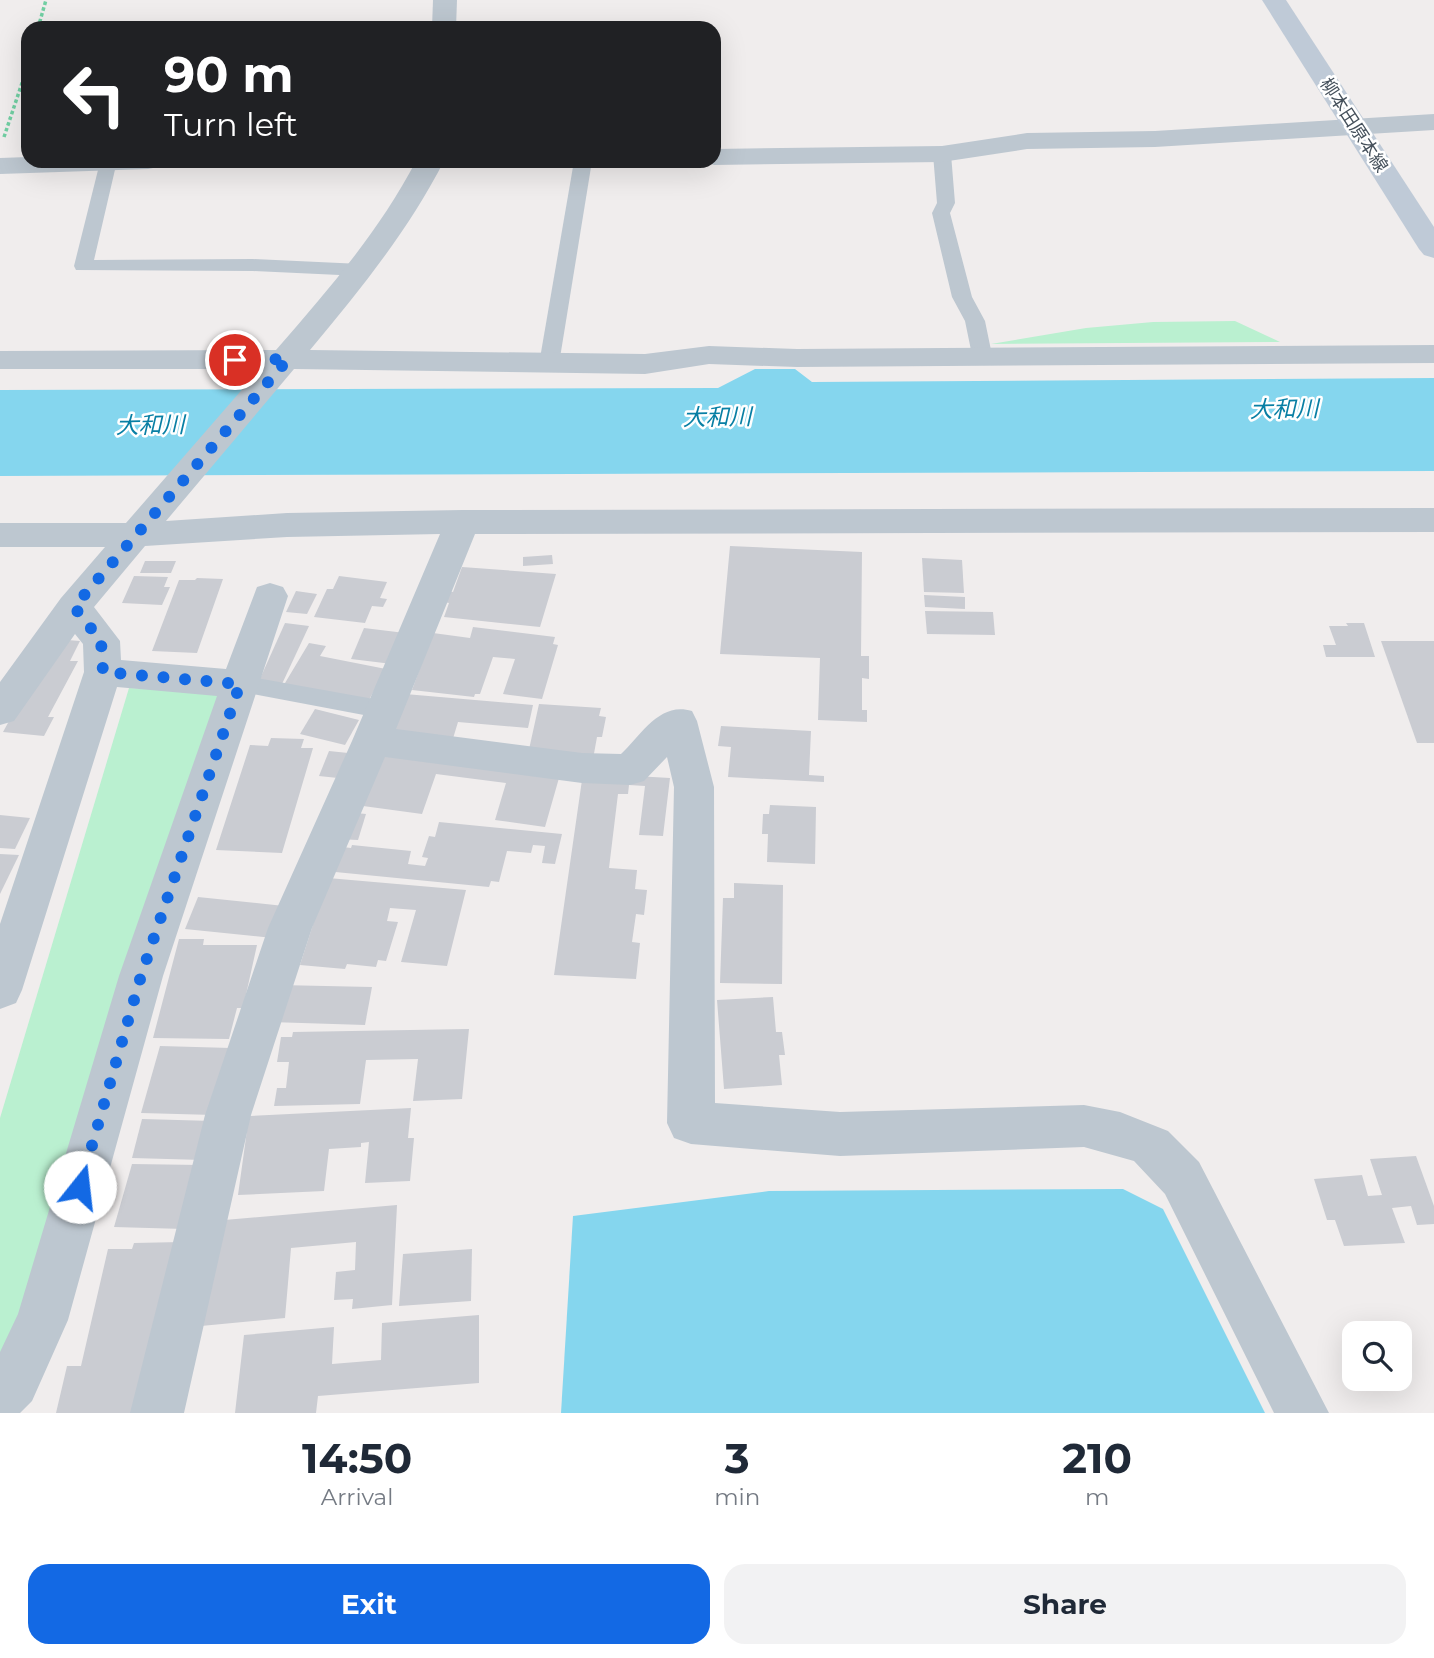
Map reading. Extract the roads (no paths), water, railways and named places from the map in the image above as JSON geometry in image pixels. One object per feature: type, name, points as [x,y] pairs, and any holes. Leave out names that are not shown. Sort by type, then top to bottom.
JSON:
[{"type":"main road","name":"柳本田原本線","points":[[1274,0],[1434,249]]},
{"type":"street","points":[[444,21],[445,0]]},
{"type":"street","points":[[721,157],[942,153],[1027,141],[1156,139],[1434,122]]},
{"type":"street","points":[[0,166],[21,165]]},
{"type":"street","points":[[0,711],[74,607],[361,270],[406,207],[426,168]]},
{"type":"street","points":[[0,360],[280,367],[646,364],[709,355],[797,358],[1434,354]]},
{"type":"street","points":[[0,536],[146,524],[1434,520]]},
{"type":"street","points":[[157,1413],[228,1115],[290,928],[379,726],[462,522]]},
{"type":"street","points":[[0,1396],[13,1382],[42,1320],[141,976],[270,596]]},
{"type":"street","points":[[0,990],[103,672],[101,641],[74,607]]},
{"type":"street","points":[[103,672],[240,684]]},
{"type":"street","points":[[379,726],[582,768],[630,769],[678,721],[694,787],[691,1123],[840,1134],[1084,1126],[1119,1134],[1152,1146],[1182,1178],[1302,1413]]},
{"type":"lane","points":[[942,153],[946,203],[941,214],[962,297],[975,321],[982,355]]},
{"type":"lane","points":[[108,168],[83,266],[253,265],[361,270]]},
{"type":"lane","points":[[549,364],[582,168]]},
{"type":"lane","points":[[240,684],[379,726]]},
{"type":"water","name":"大和川","points":[[755,369],[795,369],[812,382],[1434,378],[1434,471],[0,476],[0,390],[718,388]]},
{"type":"water","points":[[1123,1189],[1163,1209],[1265,1413],[561,1413],[573,1216],[769,1191]]}]
